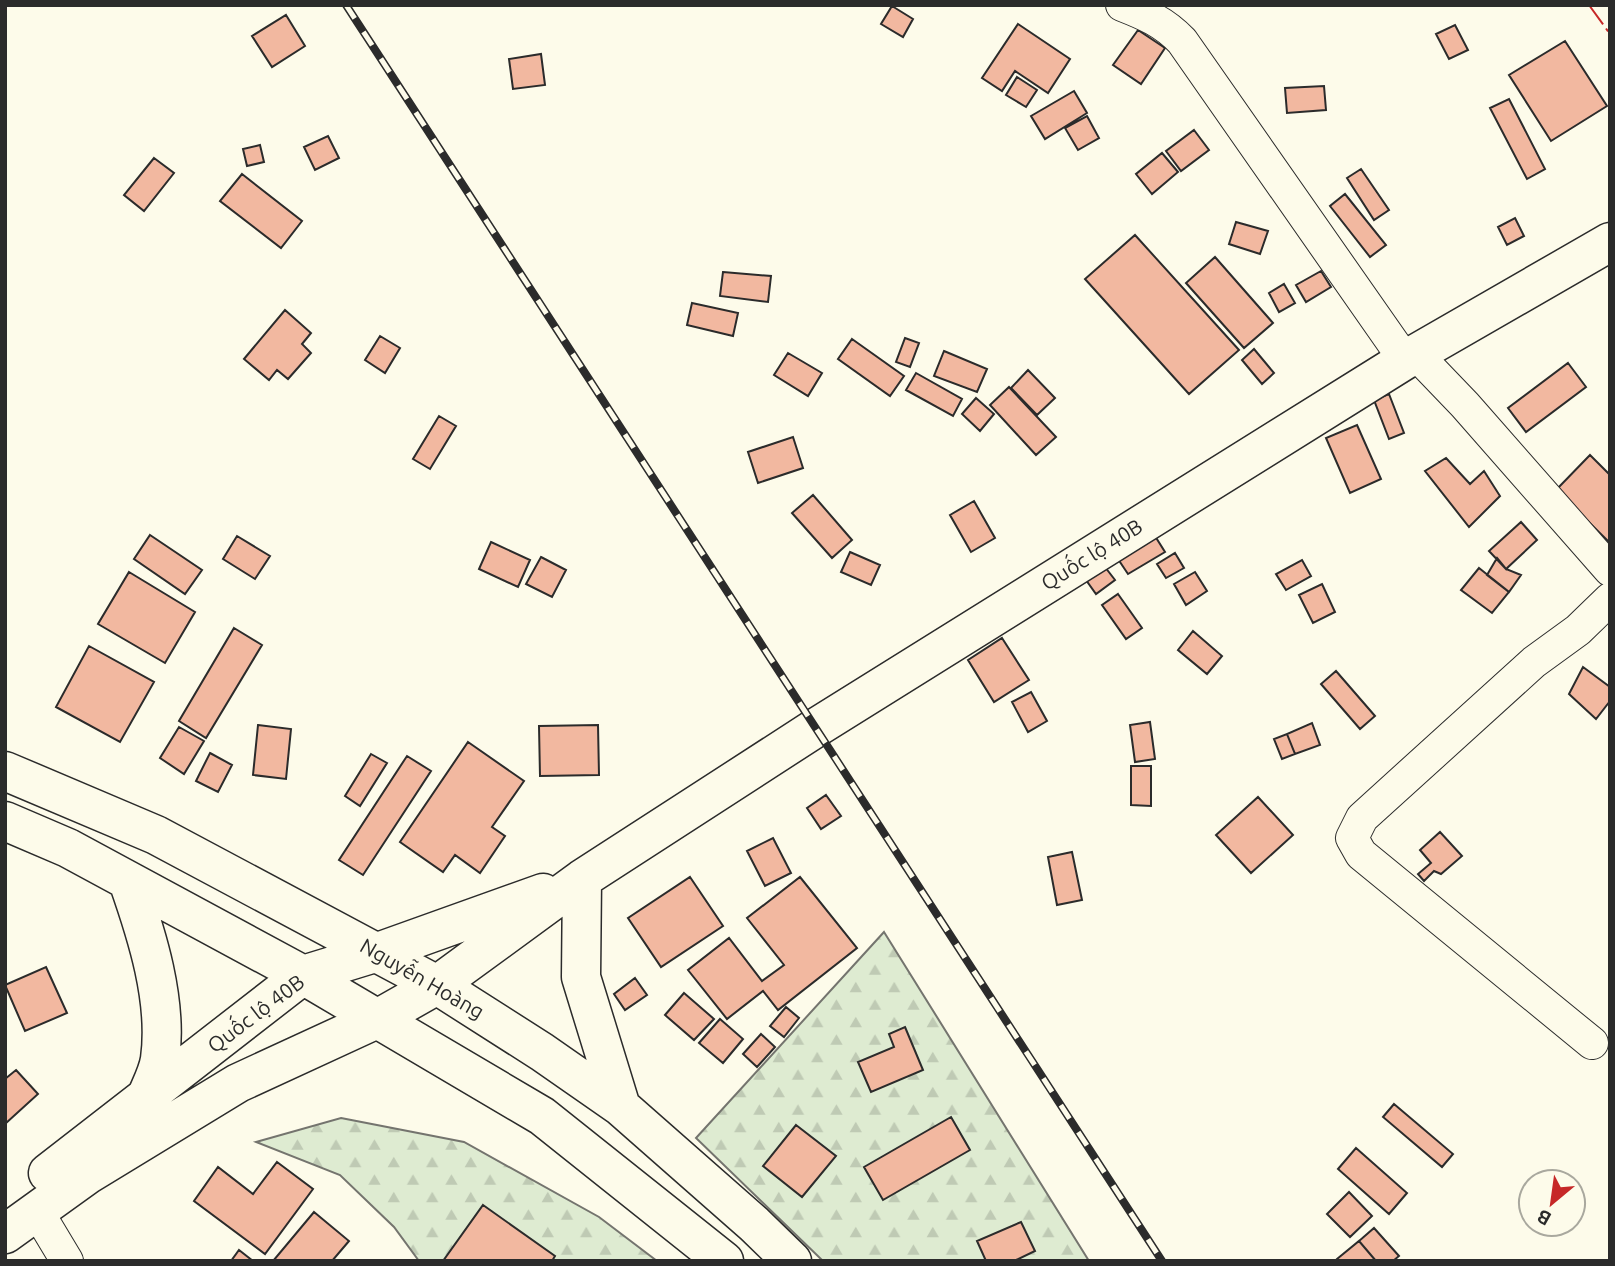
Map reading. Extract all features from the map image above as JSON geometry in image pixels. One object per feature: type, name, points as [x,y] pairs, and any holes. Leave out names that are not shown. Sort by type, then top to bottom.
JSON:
[{"type":"highway","name":"Quốc lộ 40B","points":[[21,1207],[87,1175],[238,1083],[377,1019],[438,985],[582,879],[817,727],[1411,357],[1610,242]]},
{"type":"highway","name":"Nguyễn Hoàng","points":[[5,771],[156,835],[438,985],[621,1107],[754,1223],[792,1261]]},
{"type":"highway","points":[[5,821],[68,848],[303,975],[542,1116],[724,1261]]},
{"type":"highway","name":"Quốc lộ 40B","points":[[5,1234],[38,1182],[303,975],[378,952],[582,879]]},
{"type":"highway","points":[[582,879],[580,977],[621,1107]]},
{"type":"highway","points":[[128,881],[148,938],[162,1036],[159,1063],[145,1100]]},
{"type":"street","points":[[1122,5],[1153,17],[1182,41],[1411,357],[1465,405],[1610,570]]},
{"type":"street","points":[[1592,1043],[1361,854],[1352,838],[1362,818],[1534,662],[1578,630],[1610,599]]},
{"type":"street","points":[[21,1207],[67,1261]]},
{"type":"green space","points":[[884,932],[1089,1261],[823,1261],[696,1138]]},
{"type":"green space","points":[[341,1118],[464,1142],[599,1217],[657,1261],[419,1261],[394,1227],[340,1175],[256,1142]]},
{"type":"building","points":[[892,6],[913,19],[903,37],[881,24]]},
{"type":"building","points":[[286,15],[305,46],[272,67],[252,36]]},
{"type":"building","points":[[1018,24],[1070,59],[1048,93],[1015,71],[1002,91],[982,78]]},
{"type":"building","points":[[1455,25],[1468,50],[1449,59],[1436,34]]},
{"type":"building","points":[[1138,30],[1165,48],[1141,84],[1113,65]]},
{"type":"building","points":[[1565,41],[1607,106],[1551,141],[1509,75]]},
{"type":"building","points":[[541,54],[545,85],[513,89],[509,59]]},
{"type":"building","points":[[1017,77],[1037,90],[1026,107],[1006,95]]},
{"type":"building","points":[[1324,86],[1326,110],[1287,113],[1285,88]]},
{"type":"building","points":[[1074,91],[1087,113],[1045,139],[1031,116]]},
{"type":"building","points":[[1509,99],[1545,169],[1527,179],[1490,108]]},
{"type":"building","points":[[1087,116],[1099,138],[1078,150],[1065,128]]},
{"type":"building","points":[[1194,130],[1209,150],[1181,171],[1166,151]]},
{"type":"building","points":[[328,136],[339,158],[315,170],[304,147]]},
{"type":"building","points":[[260,145],[264,162],[247,166],[243,149]]},
{"type":"building","points":[[1162,153],[1178,172],[1152,194],[1136,174]]},
{"type":"building","points":[[154,158],[174,173],[144,211],[124,195]]},
{"type":"building","points":[[1361,169],[1389,210],[1374,220],[1347,178]]},
{"type":"building","points":[[242,174],[302,221],[281,248],[220,201]]},
{"type":"building","points":[[1345,194],[1386,245],[1370,257],[1330,206]]},
{"type":"building","points":[[1515,218],[1524,236],[1507,245],[1498,227]]},
{"type":"building","points":[[1236,222],[1268,231],[1260,254],[1229,244]]},
{"type":"building","points":[[1135,235],[1239,350],[1189,394],[1085,279]]},
{"type":"building","points":[[1215,257],[1273,323],[1244,348],[1186,283]]},
{"type":"building","points":[[1321,271],[1331,287],[1306,302],[1296,285]]},
{"type":"building","points":[[723,272],[771,276],[768,302],[720,296]]},
{"type":"building","points":[[1284,284],[1295,303],[1279,312],[1269,293]]},
{"type":"building","points":[[692,303],[738,313],[733,336],[687,325]]},
{"type":"building","points":[[285,310],[311,333],[302,344],[311,353],[288,379],[277,370],[269,380],[244,359]]},
{"type":"building","points":[[380,336],[400,348],[385,373],[365,360]]},
{"type":"building","points":[[905,338],[919,343],[910,367],[896,362]]},
{"type":"building","points":[[852,339],[904,376],[890,396],[838,359]]},
{"type":"building","points":[[1254,349],[1274,373],[1262,384],[1242,360]]},
{"type":"building","points":[[944,351],[987,369],[977,392],[934,376]]},
{"type":"building","points":[[788,353],[822,373],[808,396],[774,375]]},
{"type":"building","points":[[1568,363],[1586,387],[1526,432],[1508,408]]},
{"type":"building","points":[[1028,370],[1055,398],[1037,415],[1011,388]]},
{"type":"building","points":[[916,373],[962,399],[953,416],[906,390]]},
{"type":"building","points":[[1009,387],[1056,437],[1036,455],[990,405]]},
{"type":"building","points":[[1389,394],[1404,433],[1389,439],[1374,400]]},
{"type":"building","points":[[976,398],[994,414],[980,431],[962,414]]},
{"type":"building","points":[[439,416],[456,426],[430,469],[413,459]]},
{"type":"building","points":[[1357,425],[1381,479],[1350,493],[1326,438]]},
{"type":"building","points":[[793,437],[803,468],[758,483],[748,452]]},
{"type":"building","points":[[1590,455],[1610,475],[1610,543],[1556,490]]},
{"type":"building","points":[[1446,458],[1470,484],[1484,471],[1500,496],[1469,527],[1425,471]]},
{"type":"building","points":[[813,495],[852,540],[832,558],[792,513]]},
{"type":"building","points":[[974,501],[995,538],[971,552],[950,515]]},
{"type":"building","points":[[1521,522],[1537,540],[1506,569],[1489,551]]},
{"type":"building","points":[[150,535],[202,570],[185,594],[134,559]]},
{"type":"building","points":[[237,536],[270,556],[255,579],[223,559]]},
{"type":"building","points":[[1155,536],[1165,552],[1128,574],[1118,559]]},
{"type":"building","points":[[491,542],[530,560],[518,587],[479,569]]},
{"type":"building","points":[[850,552],[880,565],[871,585],[841,572]]},
{"type":"building","points":[[1175,553],[1184,568],[1166,578],[1157,564]]},
{"type":"building","points":[[541,557],[566,570],[552,597],[526,584]]},
{"type":"building","points":[[1497,558],[1506,569],[1521,575],[1509,592],[1487,575]]},
{"type":"building","points":[[1302,560],[1311,576],[1286,590],[1276,574]]},
{"type":"building","points":[[1105,567],[1115,580],[1096,594],[1086,580]]},
{"type":"building","points":[[1479,568],[1509,592],[1492,613],[1461,590]]},
{"type":"building","points":[[129,572],[195,612],[165,663],[98,624]]},
{"type":"building","points":[[1195,572],[1207,591],[1186,605],[1174,584]]},
{"type":"building","points":[[1322,584],[1335,612],[1313,623],[1299,595]]},
{"type":"building","points":[[1118,594],[1142,628],[1126,639],[1102,605]]},
{"type":"building","points":[[234,628],[262,645],[206,738],[179,721]]},
{"type":"building","points":[[1193,631],[1222,656],[1207,674],[1178,650]]},
{"type":"building","points":[[1002,638],[1029,680],[994,702],[968,660]]},
{"type":"building","points":[[89,646],[154,682],[120,742],[56,707]]},
{"type":"building","points":[[1583,667],[1610,687],[1610,701],[1596,719],[1569,694]]},
{"type":"building","points":[[1336,671],[1375,716],[1360,729],[1321,684]]},
{"type":"building","points":[[1031,692],[1047,721],[1028,732],[1012,702]]},
{"type":"building","points":[[1150,722],[1155,759],[1135,762],[1130,725]]},
{"type":"building","points":[[1312,723],[1320,745],[1295,754],[1287,734]]},
{"type":"building","points":[[258,725],[291,729],[286,779],[253,775]]},
{"type":"building","points":[[598,725],[599,775],[540,776],[539,726]]},
{"type":"building","points":[[179,727],[204,741],[184,774],[160,758]]},
{"type":"building","points":[[1287,734],[1295,754],[1282,759],[1274,739]]},
{"type":"building","points":[[468,742],[524,781],[492,827],[505,836],[480,873],[455,855],[443,872],[400,842]]},
{"type":"building","points":[[210,753],[232,765],[218,792],[196,781]]},
{"type":"building","points":[[371,754],[387,763],[360,806],[345,796]]},
{"type":"building","points":[[407,756],[431,771],[363,875],[339,860]]},
{"type":"building","points":[[1131,766],[1151,766],[1151,806],[1131,805]]},
{"type":"building","points":[[826,795],[841,816],[821,829],[807,808]]},
{"type":"building","points":[[1258,797],[1293,835],[1251,873],[1216,835]]},
{"type":"building","points":[[1440,832],[1462,856],[1441,874],[1434,871],[1424,881],[1418,874],[1431,863],[1420,850]]},
{"type":"building","points":[[773,838],[791,873],[765,886],[747,851]]},
{"type":"building","points":[[1072,852],[1082,900],[1057,905],[1048,857]]},
{"type":"building","points":[[690,877],[723,926],[661,967],[628,918]]},
{"type":"building","points":[[800,877],[857,948],[778,1010],[763,991],[727,1019],[688,970],[729,938],[762,981],[784,965],[747,918]]},
{"type":"building","points":[[46,967],[67,1013],[25,1031],[5,985]]},
{"type":"building","points":[[635,978],[647,995],[625,1010],[614,994]]},
{"type":"building","points":[[684,993],[714,1019],[694,1040],[665,1015]]},
{"type":"building","points":[[786,1007],[799,1018],[784,1037],[770,1026]]},
{"type":"building","points":[[720,1019],[743,1039],[723,1063],[699,1043]]},
{"type":"building","points":[[905,1027],[923,1070],[871,1092],[858,1062],[894,1047],[889,1034]]},
{"type":"building","points":[[761,1034],[775,1047],[757,1067],[743,1054]]},
{"type":"building","points":[[16,1070],[38,1094],[5,1124],[5,1079]]},
{"type":"building","points":[[1394,1104],[1453,1154],[1442,1167],[1383,1117]]},
{"type":"building","points":[[951,1117],[970,1150],[883,1200],[864,1167]]},
{"type":"building","points":[[796,1125],[836,1156],[802,1197],[763,1166]]},
{"type":"building","points":[[1356,1148],[1407,1193],[1389,1214],[1338,1169]]},
{"type":"building","points":[[277,1162],[313,1189],[265,1254],[194,1201],[218,1167],[253,1194]]},
{"type":"building","points":[[1349,1192],[1372,1216],[1350,1237],[1327,1214]]},
{"type":"building","points":[[483,1205],[555,1256],[552,1261],[443,1261]]},
{"type":"building","points":[[314,1212],[349,1241],[332,1261],[273,1261]]},
{"type":"building","points":[[1021,1222],[1035,1251],[1014,1261],[986,1261],[977,1241]]},
{"type":"building","points":[[1374,1228],[1399,1256],[1393,1261],[1376,1261],[1359,1241]]},
{"type":"building","points":[[1359,1241],[1376,1261],[1338,1261],[1337,1259]]},
{"type":"building","points":[[239,1250],[253,1261],[231,1261]]},
{"type":"railway","points":[[346,5],[1162,1261]]},
{"type":"power","points":[[1589,5],[1610,34]]}]
